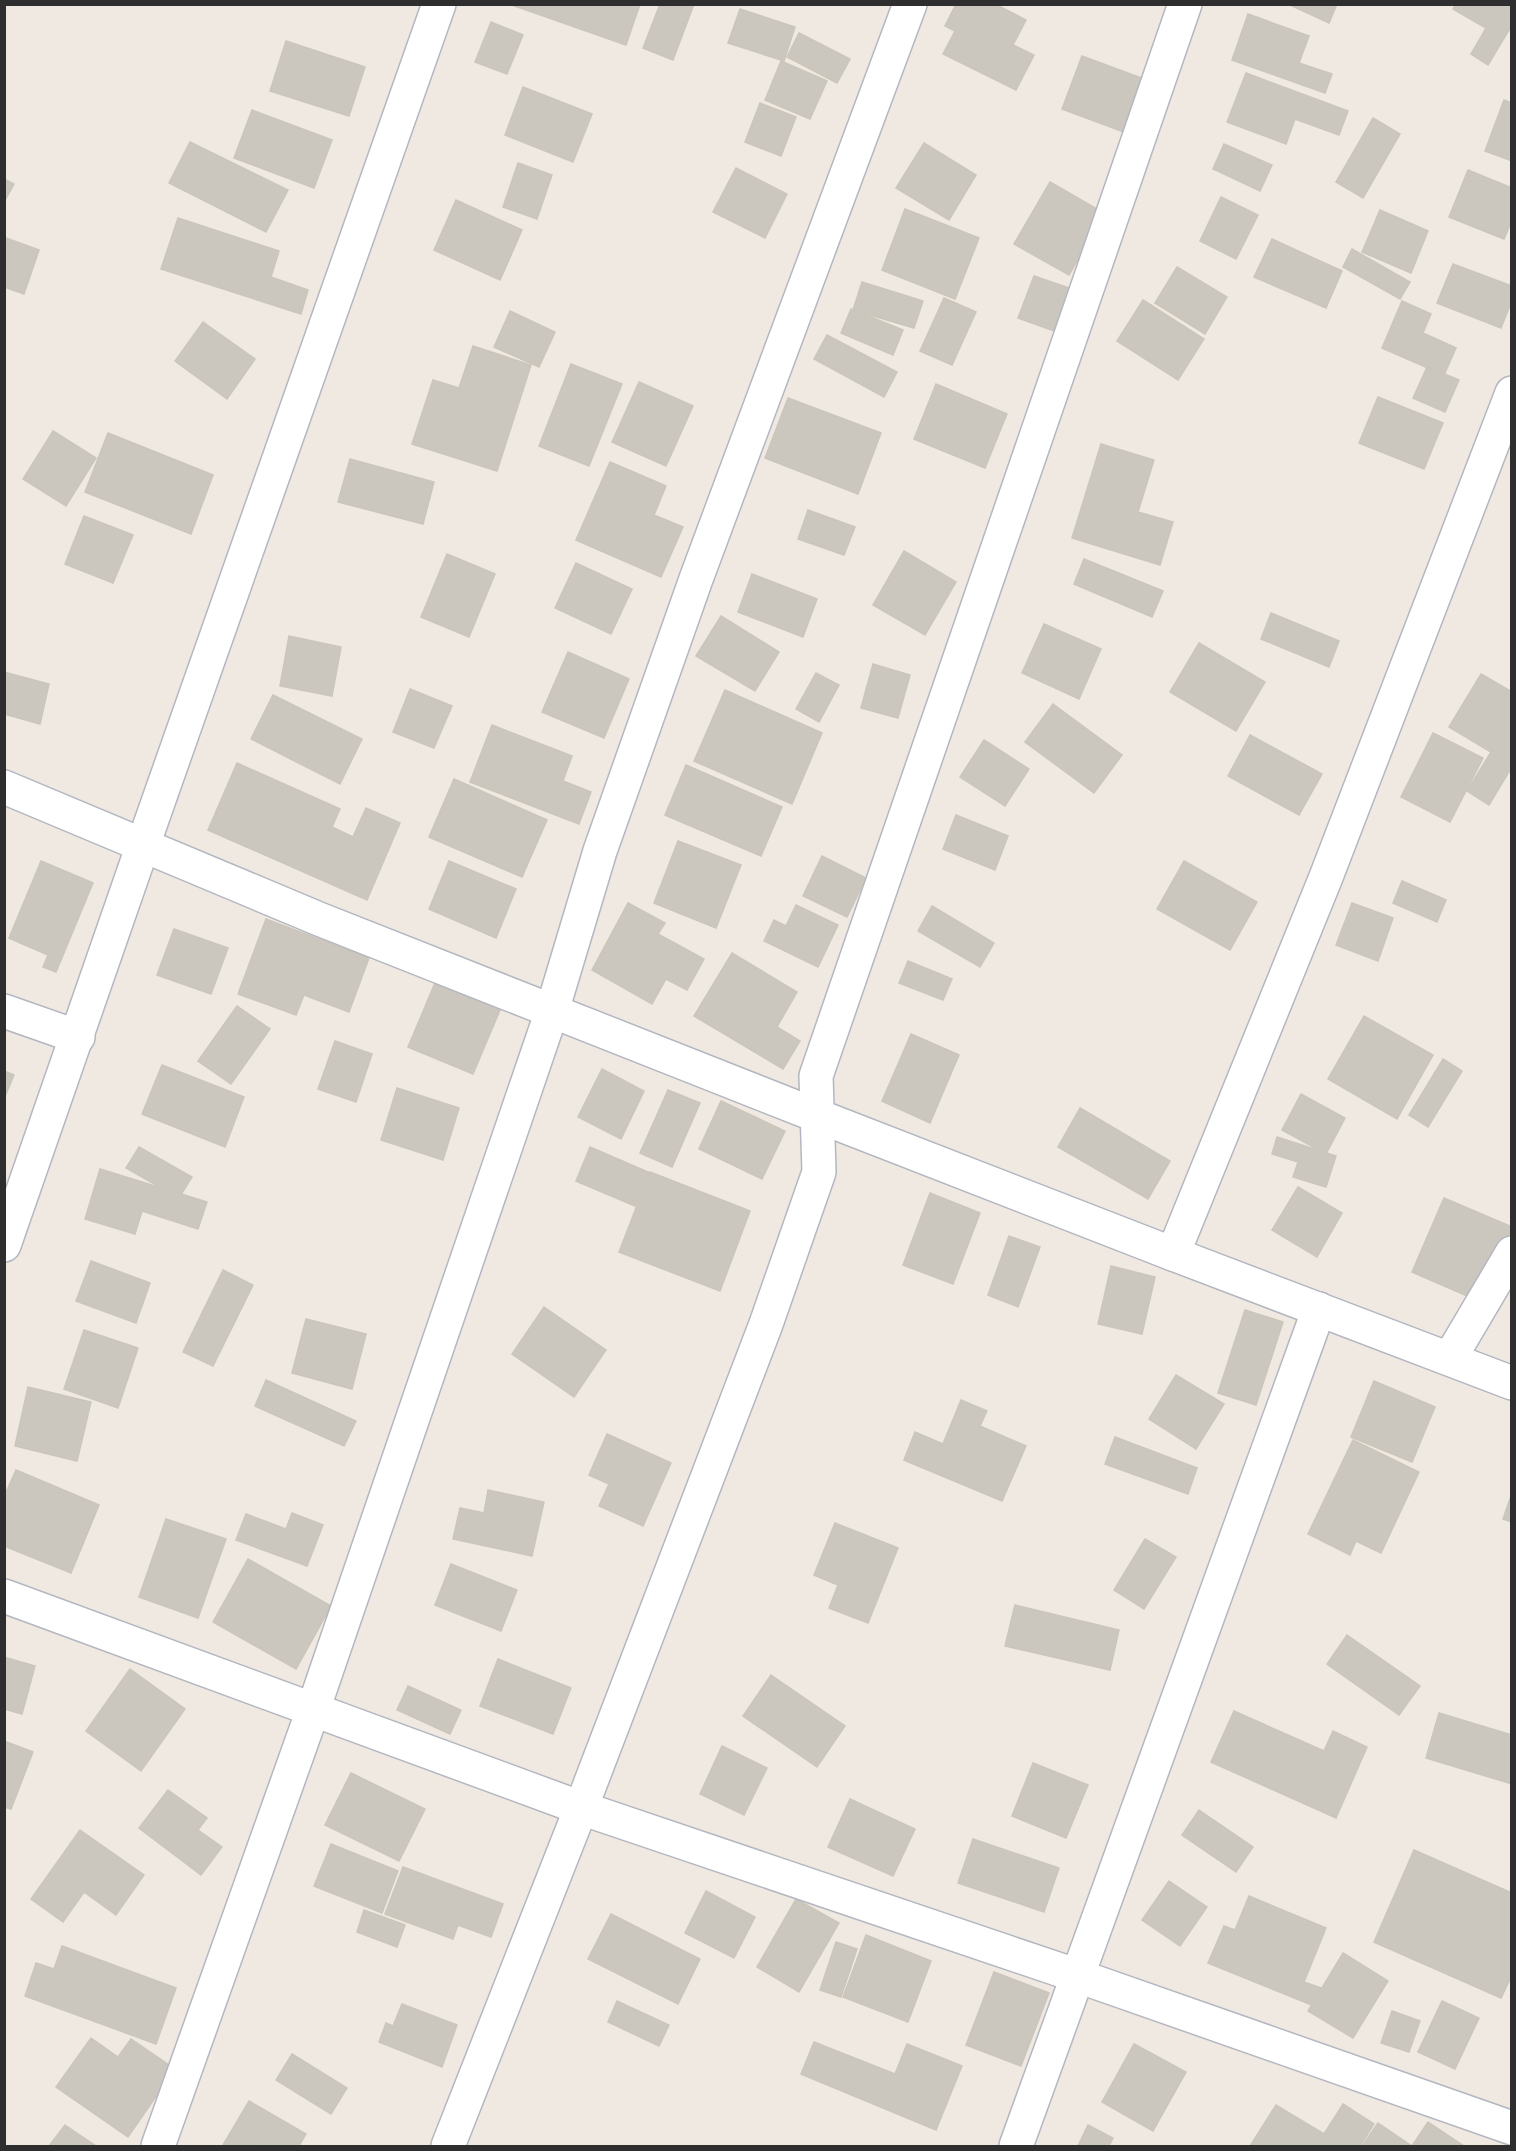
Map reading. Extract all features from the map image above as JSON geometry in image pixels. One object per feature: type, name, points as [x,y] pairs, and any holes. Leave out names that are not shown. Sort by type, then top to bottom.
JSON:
[{"type":"street","points":[[4,1245],[439,4]]},
{"type":"street","points":[[158,2146],[313,1710],[552,1011],[600,850],[696,579],[910,4]]},
{"type":"street","points":[[448,2146],[581,1808],[766,1324],[819,1172],[816,1076],[1185,4]]},
{"type":"street","points":[[1173,1254],[1326,876],[1512,393]]},
{"type":"street","points":[[4,787],[319,919],[818,1116],[1512,1383]]},
{"type":"street","points":[[4,1011],[78,1037]]},
{"type":"street","points":[[1450,1358],[1512,1252]]},
{"type":"street","points":[[1016,2146],[1319,1309]]},
{"type":"street","points":[[4,1596],[581,1808],[1078,1976],[1512,2128]]},
{"type":"building","points":[[509,4],[640,4],[626,45]]},
{"type":"building","points":[[660,4],[694,4],[673,60],[643,48]]},
{"type":"building","points":[[956,4],[995,4],[1026,20],[1013,45],[1034,55],[1016,90],[943,54],[955,31],[945,26]]},
{"type":"building","points":[[1288,4],[1337,4],[1329,23]]},
{"type":"building","points":[[1456,4],[1512,4],[1512,25],[1488,65],[1471,54],[1486,28],[1453,9]]},
{"type":"building","points":[[740,9],[795,27],[784,61],[728,43]]},
{"type":"building","points":[[1248,14],[1309,36],[1299,63],[1332,74],[1325,93],[1232,60]]},
{"type":"building","points":[[491,22],[523,35],[507,74],[475,62]]},
{"type":"building","points":[[799,33],[850,59],[837,83],[787,57]]},
{"type":"building","points":[[286,41],[365,67],[349,116],[270,91]]},
{"type":"building","points":[[1082,56],[1152,82],[1132,135],[1062,109]]},
{"type":"building","points":[[781,61],[827,81],[810,119],[765,100]]},
{"type":"building","points":[[1246,73],[1348,111],[1339,135],[1295,119],[1286,144],[1227,122]]},
{"type":"building","points":[[523,87],[592,114],[573,162],[505,135]]},
{"type":"building","points":[[1504,100],[1512,103],[1512,161],[1485,151]]},
{"type":"building","points":[[760,103],[796,117],[781,156],[745,142]]},
{"type":"building","points":[[252,110],[332,140],[314,188],[234,158]]},
{"type":"building","points":[[1373,118],[1400,134],[1363,198],[1336,182]]},
{"type":"building","points":[[190,142],[288,190],[266,232],[169,183]]},
{"type":"building","points":[[924,143],[976,175],[949,220],[896,188]]},
{"type":"building","points":[[1224,144],[1272,165],[1260,191],[1213,169]]},
{"type":"building","points":[[518,163],[552,175],[537,219],[503,207]]},
{"type":"building","points":[[736,168],[787,194],[765,238],[713,212]]},
{"type":"building","points":[[1468,170],[1512,188],[1512,220],[1504,239],[1449,217]]},
{"type":"building","points":[[4,179],[14,184],[4,202]]},
{"type":"building","points":[[1050,182],[1104,213],[1069,275],[1014,244]]},
{"type":"building","points":[[1221,197],[1258,215],[1236,259],[1200,241]]},
{"type":"building","points":[[456,200],[522,230],[500,280],[434,250]]},
{"type":"building","points":[[905,209],[979,238],[955,299],[882,270]]},
{"type":"building","points":[[1380,210],[1428,231],[1411,273],[1362,252]]},
{"type":"building","points":[[178,218],[279,251],[271,277],[308,290],[301,314],[161,269]]},
{"type":"building","points":[[6,238],[39,250],[24,294],[4,287]]},
{"type":"building","points":[[1272,239],[1342,271],[1326,308],[1254,277]]},
{"type":"building","points":[[1352,249],[1410,282],[1400,299],[1343,267]]},
{"type":"building","points":[[1453,264],[1512,286],[1512,300],[1501,328],[1437,303]]},
{"type":"building","points":[[1177,267],[1227,297],[1205,334],[1155,303]]},
{"type":"building","points":[[1034,276],[1072,289],[1057,332],[1018,318]]},
{"type":"building","points":[[862,282],[923,301],[914,328],[853,310]]},
{"type":"building","points":[[944,298],[976,312],[952,365],[920,351]]},
{"type":"building","points":[[1143,300],[1204,339],[1178,380],[1117,341]]},
{"type":"building","points":[[1402,301],[1431,314],[1423,333],[1456,348],[1444,375],[1382,348]]},
{"type":"building","points":[[851,309],[903,330],[893,355],[841,333]]},
{"type":"building","points":[[510,311],[555,332],[539,367],[494,347]]},
{"type":"building","points":[[203,322],[255,359],[227,399],[175,361]]},
{"type":"building","points":[[827,335],[897,372],[884,397],[814,359]]},
{"type":"building","points":[[473,346],[531,365],[497,471],[412,444],[433,380],[459,388]]},
{"type":"building","points":[[571,364],[622,384],[589,466],[539,446]]},
{"type":"building","points":[[1427,367],[1459,380],[1445,412],[1413,398]]},
{"type":"building","points":[[639,382],[693,406],[666,466],[612,442]]},
{"type":"building","points":[[936,384],[1007,414],[985,468],[914,439]]},
{"type":"building","points":[[1378,397],[1443,423],[1424,469],[1359,443]]},
{"type":"building","points":[[788,398],[881,433],[858,494],[765,458]]},
{"type":"building","points":[[53,431],[96,458],[66,506],[23,479]]},
{"type":"building","points":[[108,433],[213,475],[191,534],[85,492]]},
{"type":"building","points":[[1101,444],[1154,460],[1138,512],[1173,522],[1160,565],[1072,538]]},
{"type":"building","points":[[350,459],[434,482],[423,524],[338,502]]},
{"type":"building","points":[[610,462],[666,486],[654,515],[683,527],[661,577],[576,540]]},
{"type":"building","points":[[808,510],[855,527],[844,555],[798,539]]},
{"type":"building","points":[[84,516],[133,535],[113,583],[65,564]]},
{"type":"building","points":[[904,551],[956,582],[925,635],[873,605]]},
{"type":"building","points":[[447,554],[495,574],[469,637],[421,617]]},
{"type":"building","points":[[1084,559],[1163,591],[1152,617],[1074,584]]},
{"type":"building","points":[[576,563],[632,589],[611,634],[555,608]]},
{"type":"building","points":[[752,574],[817,599],[803,637],[738,612]]},
{"type":"building","points":[[1271,613],[1339,641],[1329,667],[1261,639]]},
{"type":"building","points":[[721,616],[779,652],[755,691],[696,656]]},
{"type":"building","points":[[1044,624],[1101,649],[1079,699],[1022,673]]},
{"type":"building","points":[[289,636],[341,647],[332,696],[280,686]]},
{"type":"building","points":[[1199,643],[1265,682],[1236,731],[1170,692]]},
{"type":"building","points":[[568,652],[629,679],[604,738],[542,712]]},
{"type":"building","points":[[873,664],[910,675],[898,718],[861,708]]},
{"type":"building","points":[[4,672],[49,684],[40,724],[4,714]]},
{"type":"building","points":[[816,673],[839,685],[819,722],[796,709]]},
{"type":"building","points":[[1481,674],[1512,692],[1512,770],[1489,805],[1467,791],[1491,752],[1449,727]]},
{"type":"building","points":[[410,689],[452,706],[434,748],[393,732]]},
{"type":"building","points":[[725,690],[822,733],[792,804],[694,761]]},
{"type":"building","points":[[273,695],[362,739],[340,784],[251,739]]},
{"type":"building","points":[[1053,704],[1122,755],[1094,793],[1025,742]]},
{"type":"building","points":[[492,725],[572,756],[563,781],[591,792],[579,824],[470,782]]},
{"type":"building","points":[[1433,733],[1483,758],[1450,822],[1401,797]]},
{"type":"building","points":[[1250,735],[1322,774],[1299,815],[1228,776]]},
{"type":"building","points":[[984,740],[1029,769],[1005,806],[960,777]]},
{"type":"building","points":[[237,763],[340,809],[332,827],[353,837],[366,808],[400,823],[367,900],[208,830]]},
{"type":"building","points":[[686,765],[782,807],[761,856],[665,815]]},
{"type":"building","points":[[454,779],[547,820],[522,877],[429,837]]},
{"type":"building","points":[[956,815],[1008,836],[995,870],[943,849]]},
{"type":"building","points":[[678,841],[741,865],[716,928],[654,903]]},
{"type":"building","points":[[822,856],[866,878],[847,917],[803,896]]},
{"type":"building","points":[[41,861],[93,883],[56,972],[43,967],[48,955],[9,938]]},
{"type":"building","points":[[449,861],[516,889],[496,938],[429,909]]},
{"type":"building","points":[[1184,861],[1257,902],[1230,950],[1157,909]]},
{"type":"building","points":[[1402,881],[1446,900],[1437,922],[1393,903]]},
{"type":"building","points":[[628,903],[665,923],[658,934],[704,959],[687,990],[666,979],[652,1004],[592,970]]},
{"type":"building","points":[[1352,903],[1393,918],[1378,961],[1336,945]]},
{"type":"building","points":[[796,905],[838,925],[818,967],[764,941],[774,920],[786,926]]},
{"type":"building","points":[[932,906],[994,943],[980,967],[918,931]]},
{"type":"building","points":[[266,919],[369,958],[349,1012],[304,995],[296,1015],[238,994]]},
{"type":"building","points":[[174,929],[228,948],[211,994],[157,975]]},
{"type":"building","points":[[732,953],[797,992],[777,1027],[800,1041],[783,1069],[694,1016]]},
{"type":"building","points":[[908,961],[952,979],[943,1000],[899,983]]},
{"type":"building","points":[[435,983],[500,1010],[473,1074],[408,1047]]},
{"type":"building","points":[[237,1006],[270,1029],[231,1084],[198,1061]]},
{"type":"building","points":[[1364,1016],[1433,1055],[1397,1119],[1328,1079]]},
{"type":"building","points":[[911,1034],[959,1055],[930,1123],[882,1101]]},
{"type":"building","points":[[335,1041],[372,1054],[356,1102],[318,1089]]},
{"type":"building","points":[[1443,1059],[1462,1071],[1428,1127],[1409,1115]]},
{"type":"building","points":[[162,1065],[244,1097],[225,1147],[142,1114]]},
{"type":"building","points":[[602,1069],[644,1091],[621,1139],[578,1117]]},
{"type":"building","points":[[4,1071],[14,1075],[4,1099]]},
{"type":"building","points":[[397,1088],[459,1108],[443,1160],[381,1140]]},
{"type":"building","points":[[668,1090],[700,1103],[672,1167],[640,1153]]},
{"type":"building","points":[[1301,1094],[1345,1118],[1326,1154],[1282,1130]]},
{"type":"building","points":[[721,1101],[785,1131],[762,1179],[699,1149]]},
{"type":"building","points":[[1080,1108],[1170,1161],[1148,1199],[1058,1147]]},
{"type":"building","points":[[1277,1137],[1336,1156],[1326,1187],[1293,1177],[1298,1162],[1272,1154]]},
{"type":"building","points":[[139,1147],[192,1177],[179,1198],[126,1168]]},
{"type":"building","points":[[590,1147],[650,1173],[635,1206],[576,1181]]},
{"type":"building","points":[[100,1169],[207,1202],[198,1229],[142,1211],[135,1234],[85,1219]]},
{"type":"building","points":[[650,1172],[750,1211],[720,1291],[619,1252]]},
{"type":"building","points":[[1298,1187],[1342,1213],[1317,1257],[1272,1230]]},
{"type":"building","points":[[930,1193],[980,1213],[953,1284],[903,1265]]},
{"type":"building","points":[[1444,1198],[1512,1227],[1481,1302],[1412,1272]]},
{"type":"building","points":[[1009,1236],[1040,1247],[1018,1307],[988,1295]]},
{"type":"building","points":[[91,1261],[150,1283],[136,1323],[76,1301]]},
{"type":"building","points":[[1111,1266],[1155,1277],[1142,1334],[1098,1324]]},
{"type":"building","points":[[223,1270],[253,1285],[213,1366],[183,1352]]},
{"type":"building","points":[[544,1307],[606,1350],[574,1397],[512,1354]]},
{"type":"building","points":[[1245,1310],[1283,1322],[1256,1405],[1218,1393]]},
{"type":"building","points":[[306,1319],[366,1334],[352,1389],[292,1373]]},
{"type":"building","points":[[84,1330],[138,1348],[118,1408],[64,1389]]},
{"type":"building","points":[[1176,1375],[1224,1404],[1196,1449],[1149,1419]]},
{"type":"building","points":[[266,1380],[356,1421],[344,1446],[255,1406]]},
{"type":"building","points":[[1374,1381],[1435,1407],[1412,1462],[1351,1437]]},
{"type":"building","points":[[28,1387],[91,1402],[77,1461],[15,1446]]},
{"type":"building","points":[[961,1400],[987,1411],[980,1426],[1026,1446],[1002,1501],[904,1460],[915,1432],[943,1444]]},
{"type":"building","points":[[607,1434],[671,1463],[643,1526],[599,1506],[609,1484],[589,1475]]},
{"type":"building","points":[[1115,1437],[1197,1468],[1188,1494],[1105,1464]]},
{"type":"building","points":[[1353,1440],[1419,1472],[1381,1553],[1356,1541],[1350,1555],[1308,1534]]},
{"type":"building","points":[[16,1470],[99,1505],[71,1573],[4,1546],[4,1497]]},
{"type":"building","points":[[488,1490],[544,1502],[532,1556],[453,1539],[460,1508],[484,1513]]},
{"type":"building","points":[[1512,1493],[1512,1522],[1503,1519]]},
{"type":"building","points":[[292,1513],[323,1525],[307,1566],[236,1540],[246,1514],[286,1529]]},
{"type":"building","points":[[166,1519],[226,1539],[198,1618],[139,1597]]},
{"type":"building","points":[[835,1523],[898,1548],[868,1623],[829,1608],[838,1585],[814,1575]]},
{"type":"building","points":[[1145,1539],[1176,1557],[1144,1609],[1114,1590]]},
{"type":"building","points":[[248,1559],[331,1606],[296,1669],[213,1622]]},
{"type":"building","points":[[451,1564],[517,1590],[501,1631],[435,1605]]},
{"type":"building","points":[[1015,1605],[1119,1630],[1110,1670],[1005,1646]]},
{"type":"building","points":[[1347,1635],[1420,1686],[1399,1715],[1327,1664]]},
{"type":"building","points":[[4,1657],[35,1666],[22,1714],[4,1709]]},
{"type":"building","points":[[498,1659],[571,1688],[553,1734],[480,1706]]},
{"type":"building","points":[[130,1669],[185,1709],[141,1771],[86,1731]]},
{"type":"building","points":[[771,1675],[845,1726],[817,1767],[743,1716]]},
{"type":"building","points":[[408,1686],[461,1710],[450,1734],[397,1710]]},
{"type":"building","points":[[1234,1711],[1324,1751],[1333,1731],[1367,1747],[1336,1818],[1211,1762]]},
{"type":"building","points":[[1439,1713],[1512,1735],[1512,1784],[1426,1758]]},
{"type":"building","points":[[4,1741],[33,1752],[11,1809],[4,1807]]},
{"type":"building","points":[[722,1746],[767,1768],[744,1815],[700,1794]]},
{"type":"building","points":[[1033,1763],[1088,1785],[1066,1838],[1012,1816]]},
{"type":"building","points":[[351,1773],[425,1809],[399,1861],[325,1825]]},
{"type":"building","points":[[168,1790],[207,1818],[198,1830],[222,1847],[201,1875],[139,1828]]},
{"type":"building","points":[[850,1799],[915,1829],[893,1876],[828,1847]]},
{"type":"building","points":[[1199,1810],[1253,1847],[1236,1872],[1182,1835]]},
{"type":"building","points":[[80,1830],[144,1875],[116,1915],[84,1892],[63,1922],[31,1899]]},
{"type":"building","points":[[973,1839],[1059,1868],[1044,1912],[958,1883]]},
{"type":"building","points":[[331,1844],[398,1871],[382,1913],[314,1886]]},
{"type":"building","points":[[1414,1850],[1512,1893],[1512,1975],[1501,1998],[1374,1942]]},
{"type":"building","points":[[403,1867],[503,1904],[491,1937],[458,1925],[453,1939],[385,1914]]},
{"type":"building","points":[[1169,1881],[1207,1907],[1180,1946],[1142,1920]]},
{"type":"building","points":[[706,1891],[755,1917],[734,1958],[685,1933]]},
{"type":"building","points":[[1249,1896],[1326,1928],[1304,1982],[1321,1988],[1314,2006],[1208,1963],[1224,1926],[1235,1930]]},
{"type":"building","points":[[796,1899],[839,1923],[799,1992],[757,1967]]},
{"type":"building","points":[[364,1910],[405,1925],[397,1947],[357,1932]]},
{"type":"building","points":[[611,1914],[700,1959],[678,2004],[588,1959]]},
{"type":"building","points":[[866,1935],[931,1961],[908,2022],[843,1997]]},
{"type":"building","points":[[836,1942],[857,1949],[841,1997],[820,1990]]},
{"type":"building","points":[[62,1946],[176,1988],[156,2044],[25,1996],[36,1963],[54,1969]]},
{"type":"building","points":[[1343,1953],[1388,1981],[1353,2038],[1308,2011]]},
{"type":"building","points":[[994,1972],[1049,1993],[1021,2066],[966,2045]]},
{"type":"building","points":[[617,2001],[669,2025],[659,2046],[608,2022]]},
{"type":"building","points":[[1442,2001],[1479,2018],[1455,2069],[1418,2052]]},
{"type":"building","points":[[402,2004],[457,2025],[442,2067],[379,2042],[386,2023],[393,2026]]},
{"type":"building","points":[[1392,2011],[1420,2021],[1409,2052],[1381,2043]]},
{"type":"building","points":[[91,2038],[118,2057],[131,2039],[175,2069],[128,2137],[56,2087]]},
{"type":"building","points":[[814,2042],[895,2074],[907,2044],[962,2066],[936,2130],[801,2074]]},
{"type":"building","points":[[1134,2044],[1186,2072],[1153,2131],[1102,2102]]},
{"type":"building","points":[[292,2054],[347,2088],[331,2114],[276,2080]]},
{"type":"building","points":[[249,2101],[306,2134],[299,2146],[223,2145]]},
{"type":"building","points":[[1343,2104],[1374,2124],[1360,2146],[1250,2146],[1276,2105],[1324,2134]]},
{"type":"building","points":[[1428,2122],[1464,2146],[1412,2146]]},
{"type":"building","points":[[1378,2123],[1412,2146],[1362,2146]]},
{"type":"building","points":[[65,2125],[96,2146],[49,2146]]},
{"type":"building","points":[[1088,2125],[1113,2138],[1109,2146],[1078,2146]]}]
